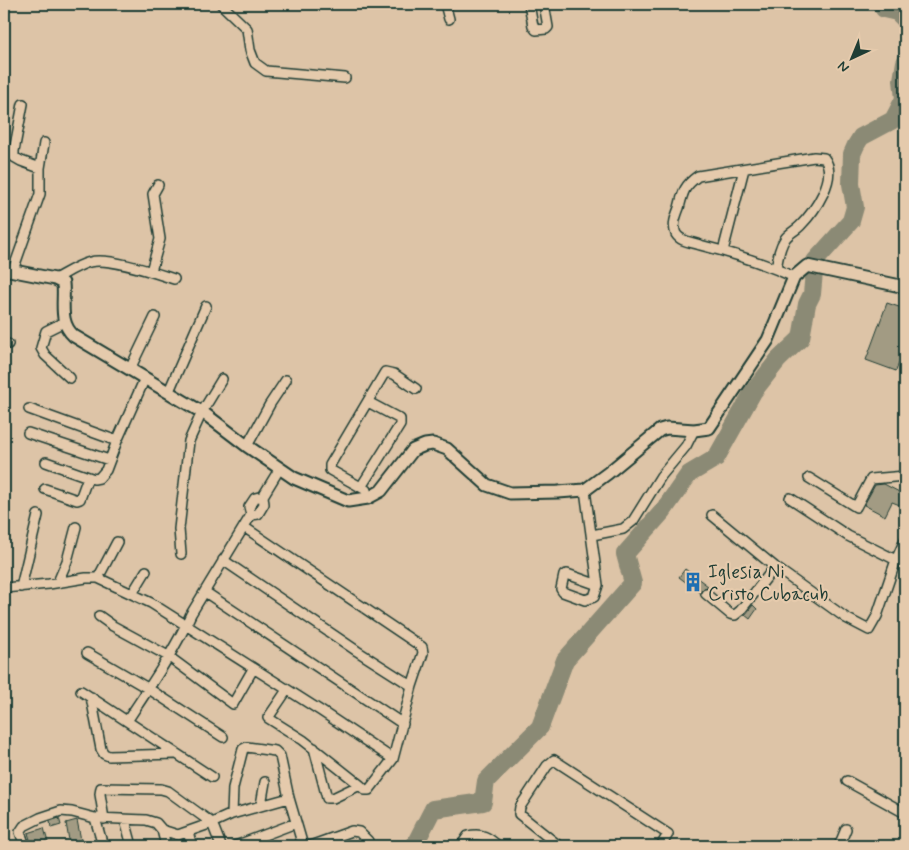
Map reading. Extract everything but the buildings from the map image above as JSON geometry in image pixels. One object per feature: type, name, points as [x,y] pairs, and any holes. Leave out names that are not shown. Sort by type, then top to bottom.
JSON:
[{"type":"street","points":[[221,4],[247,29],[250,50],[255,63],[266,70],[345,78]]},
{"type":"street","points":[[445,4],[449,19]]},
{"type":"street","points":[[529,4],[533,26],[536,30],[548,27],[544,4]]},
{"type":"street","points":[[23,104],[14,156],[21,161],[40,168]]},
{"type":"street","points":[[44,143],[40,168],[40,194],[8,269],[55,278],[63,283],[64,322],[67,330],[74,336],[202,412],[294,478],[348,501],[368,498],[381,492],[413,450],[433,444],[447,449],[487,485],[510,492],[585,490],[608,474],[660,430],[667,428],[694,430],[709,428],[768,340],[794,277],[813,267],[905,287]]},
{"type":"street","points":[[776,269],[779,250],[786,237],[799,227],[816,207],[824,193],[829,174],[827,162],[824,158],[814,157],[698,176],[688,183],[684,189],[674,225],[677,235],[682,240],[723,251],[794,277]]},
{"type":"street","points":[[723,251],[744,168]]},
{"type":"street","points":[[151,271],[160,239],[153,194],[158,185]]},
{"type":"street","points":[[55,278],[83,264],[94,261],[151,271],[174,279]]},
{"type":"street","points":[[169,391],[206,306]]},
{"type":"street","points":[[130,368],[155,317]]},
{"type":"street","points":[[64,322],[46,331],[41,348],[45,355],[70,378]]},
{"type":"street","points":[[368,498],[366,490],[330,470],[330,465],[385,372],[394,374],[416,389]]},
{"type":"street","points":[[46,462],[88,478],[99,478],[106,470],[145,378]]},
{"type":"street","points":[[181,554],[179,529],[189,441],[202,412],[222,379]]},
{"type":"street","points":[[247,446],[270,404],[286,380]]},
{"type":"street","points":[[361,487],[400,426],[400,419],[368,402]]},
{"type":"street","points":[[29,409],[117,441]]},
{"type":"street","points":[[592,535],[623,529],[633,521],[660,476],[686,446],[694,430]]},
{"type":"street","points":[[28,433],[109,460]]},
{"type":"street","points":[[127,720],[149,689],[186,626],[191,614],[251,515],[249,508],[256,498],[263,496],[280,468]]},
{"type":"street","points":[[809,478],[856,507],[871,479],[905,476]]},
{"type":"street","points":[[45,489],[77,500],[80,499],[88,478]]},
{"type":"street","points":[[585,490],[598,585]]},
{"type":"street","points":[[790,498],[848,536],[896,560]]},
{"type":"street","points":[[21,587],[38,515]]},
{"type":"street","points":[[712,515],[775,567],[846,618],[869,630],[877,616],[896,560],[905,540]]},
{"type":"street","points":[[58,582],[67,561],[76,527]]},
{"type":"street","points":[[244,527],[422,647],[423,653],[412,686],[404,724],[393,759],[371,788],[365,790],[314,748],[268,718],[287,690]]},
{"type":"street","points":[[98,578],[117,542]]},
{"type":"street","points":[[223,560],[412,686]]},
{"type":"street","points":[[706,594],[730,614],[735,615],[775,567]]},
{"type":"street","points":[[132,594],[146,572]]},
{"type":"street","points":[[4,588],[98,578],[151,603],[393,759]]},
{"type":"street","points":[[204,592],[404,724]]},
{"type":"street","points":[[99,616],[113,626],[168,656],[233,704],[253,669]]},
{"type":"street","points":[[87,653],[149,689],[223,737]]},
{"type":"street","points":[[80,691],[212,777]]},
{"type":"street","points":[[91,697],[101,749],[104,754],[109,756],[176,754]]},
{"type":"street","points":[[232,814],[234,788],[241,751],[247,747],[278,752],[303,846]]},
{"type":"street","points":[[314,748],[327,798],[333,798],[360,785]]},
{"type":"street","points":[[559,846],[519,814],[520,807],[547,766],[554,760],[668,834],[661,846]]},
{"type":"street","points":[[847,781],[905,813]]},
{"type":"street","points":[[261,805],[265,782]]},
{"type":"street","points":[[103,846],[100,818],[101,788],[162,789],[212,824],[221,846]]},
{"type":"street","points":[[162,830],[178,835],[212,824],[232,814],[289,798]]},
{"type":"street","points":[[25,846],[20,832],[24,826],[61,811],[100,818],[146,820],[156,823],[162,830],[166,846]]},
{"type":"street","points":[[124,820],[132,846]]},
{"type":"street","points":[[235,846],[296,823]]},
{"type":"street","points":[[839,846],[846,828]]},
{"type":"street","points":[[310,846],[352,831],[359,832],[368,841],[369,846]]},
{"type":"street","points":[[188,832],[192,846]]},
{"type":"street","points":[[461,846],[468,836],[478,834],[486,836],[498,846]]},
{"type":"waterway","points":[[881,4],[884,9],[897,12],[905,20]]},
{"type":"waterway","points":[[414,846],[433,809],[483,802],[486,781],[540,727],[565,660],[633,583],[625,554],[663,511],[689,474],[716,458],[753,392],[778,360],[801,338],[807,304],[812,294],[815,261],[851,221],[855,207],[851,184],[852,154],[861,137],[893,120],[904,99],[902,80],[905,62]]},
{"type":"place","name":"Iglesia Ni Cristo Cubacub","points":[[693,582]]}]
